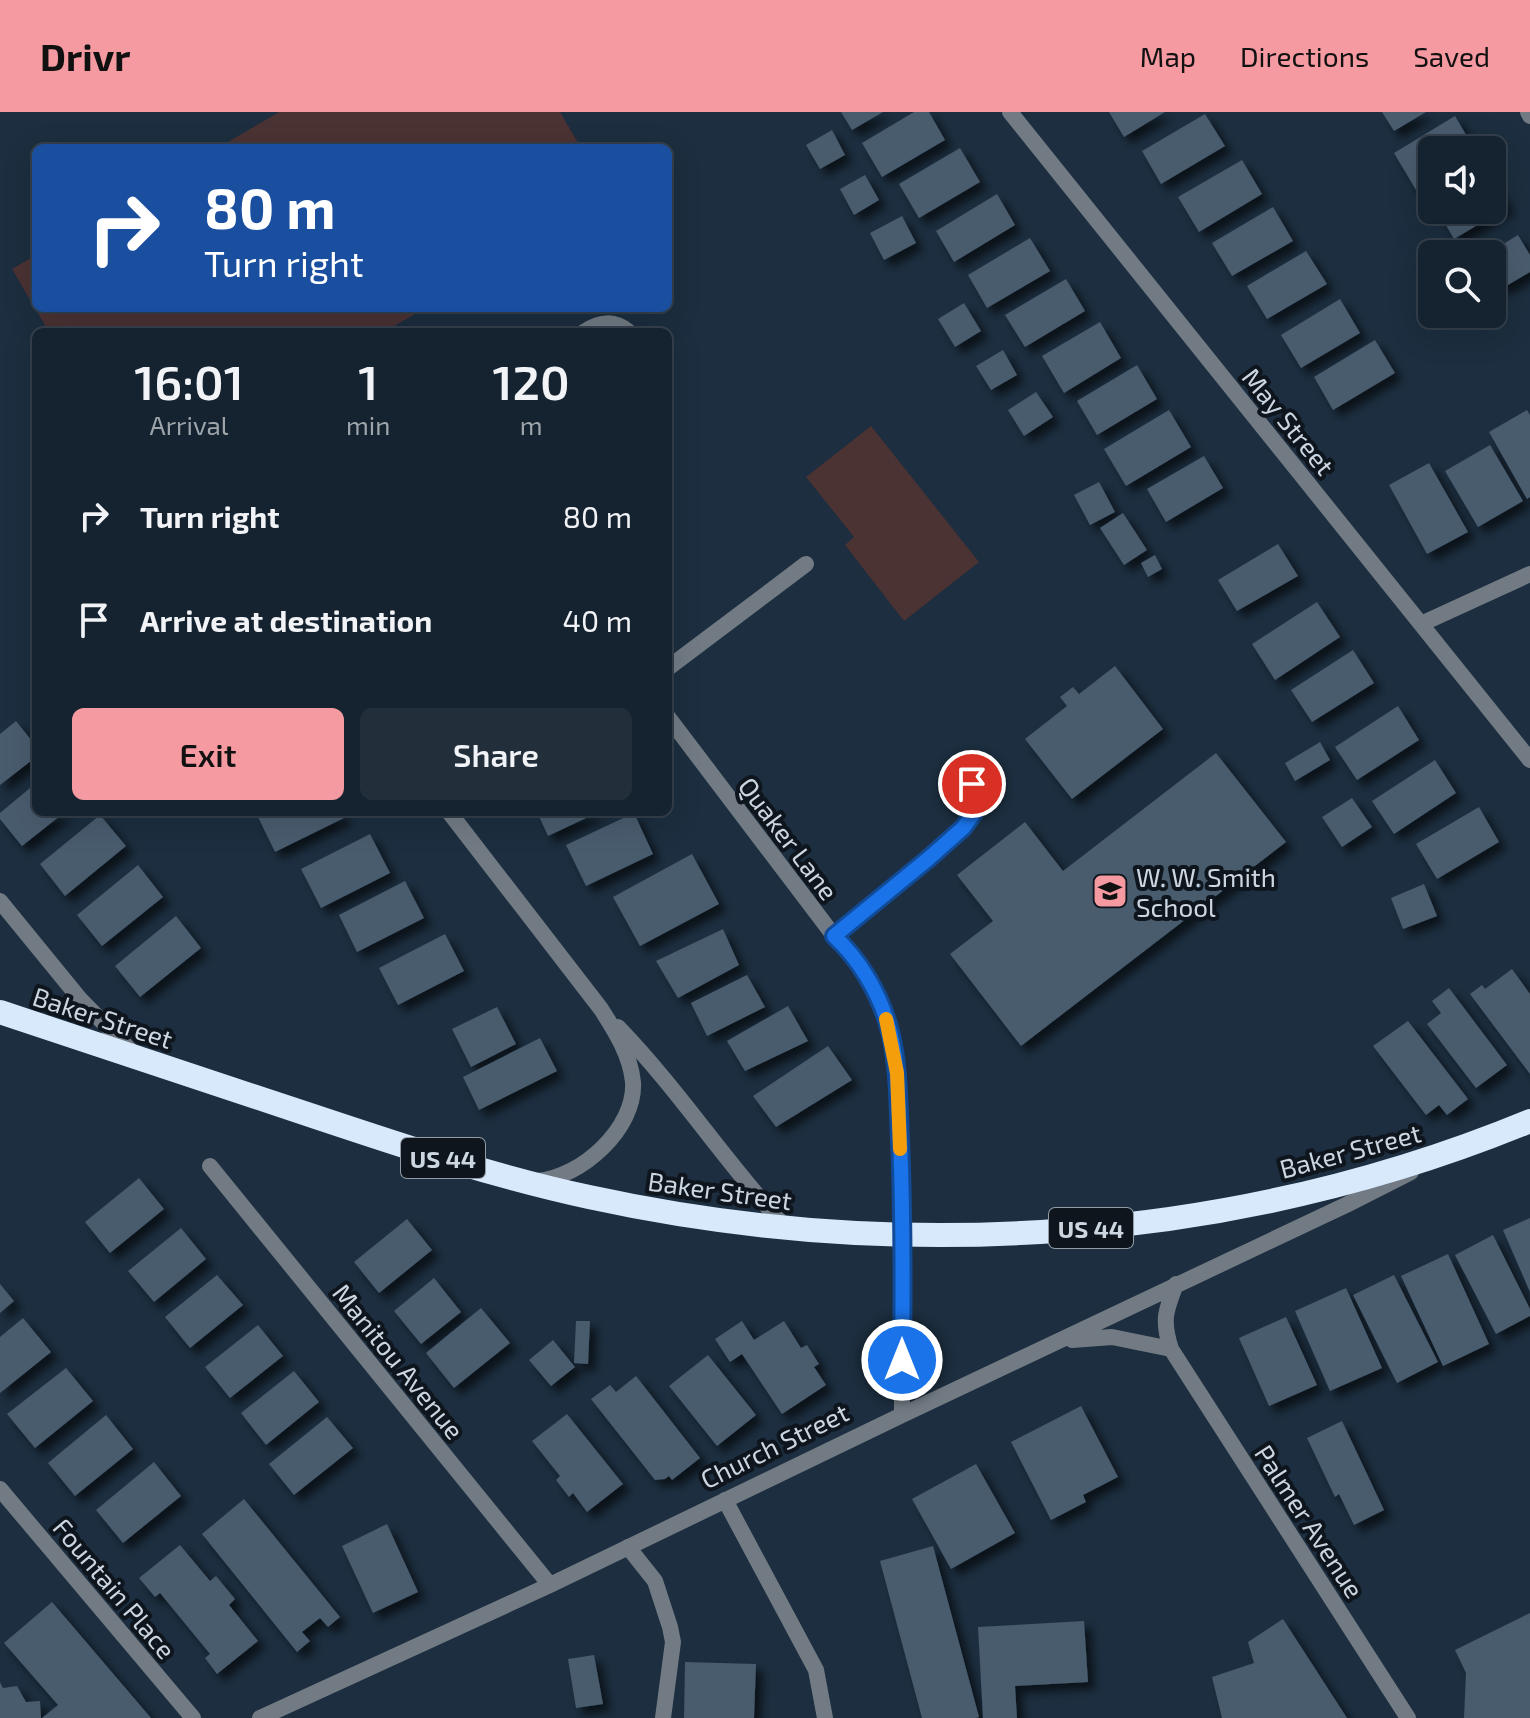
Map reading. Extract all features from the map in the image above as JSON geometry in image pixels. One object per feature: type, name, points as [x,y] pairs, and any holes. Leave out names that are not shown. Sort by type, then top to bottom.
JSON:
[{"type":"highway","name":"Baker Street","points":[[0,1012],[456,1163],[590,1197],[656,1210],[786,1228],[976,1236],[1173,1219],[1302,1193],[1453,1150]]},
{"type":"highway","name":"Church Street","points":[[1453,1150],[1530,1121]]},
{"type":"street","name":"May Street","points":[[1010,112],[1530,760]]},
{"type":"street","points":[[592,328],[602,323],[614,323],[625,328]]},
{"type":"street","points":[[672,665],[806,564]]},
{"type":"street","points":[[1421,624],[1530,574]]},
{"type":"street","name":"Quaker Lane","points":[[672,722],[869,979],[888,1023],[897,1073],[902,1235],[902,1415]]},
{"type":"street","points":[[834,936],[963,828],[974,813],[978,798],[972,784]]},
{"type":"street","points":[[452,816],[601,1009],[662,1076],[786,1228]]},
{"type":"street","points":[[0,901],[80,999],[138,1058]]},
{"type":"street","points":[[523,1181],[543,1181],[563,1176],[579,1167],[608,1141],[629,1107],[633,1086],[630,1065],[601,1009]]},
{"type":"street","name":"Church Street","points":[[260,1718],[550,1585],[1346,1205],[1453,1150]]},
{"type":"street","name":"Manitou Avenue","points":[[210,1166],[550,1585]]},
{"type":"street","name":"Palmer Avenue","points":[[1176,1284],[1168,1305],[1165,1329],[1171,1349],[1408,1718]]},
{"type":"street","points":[[1062,1341],[1112,1337],[1171,1349]]},
{"type":"street","name":"Fountain Place","points":[[0,1489],[193,1718]]},
{"type":"street","points":[[725,1500],[816,1670],[825,1718]]},
{"type":"street","points":[[628,1547],[655,1581],[670,1627],[673,1642],[663,1718]]},
{"type":"shaded area","points":[[279,112],[560,112],[579,144],[225,144]]},
{"type":"shaded area","points":[[32,257],[32,303],[12,269]]},
{"type":"shaded area","points":[[37,312],[418,312],[391,328],[47,328]]},
{"type":"shaded area","points":[[871,426],[979,562],[904,621],[845,545],[854,537],[806,477]]},
{"type":"building","points":[[841,112],[883,112],[852,130]]},
{"type":"building","points":[[914,112],[929,112],[945,140],[882,177],[862,143]]},
{"type":"building","points":[[1109,112],[1165,112],[1124,137]]},
{"type":"building","points":[[1382,112],[1426,112],[1394,131]]},
{"type":"building","points":[[1205,114],[1225,146],[1161,184],[1142,151]]},
{"type":"building","points":[[1455,116],[1467,136],[1422,136]]},
{"type":"building","points":[[832,130],[845,155],[820,169],[806,145]]},
{"type":"building","points":[[1418,138],[1418,189],[1416,190],[1394,153]]},
{"type":"building","points":[[960,148],[980,182],[919,218],[899,184]]},
{"type":"building","points":[[1242,160],[1262,194],[1199,232],[1178,197]]},
{"type":"building","points":[[865,175],[879,200],[854,215],[840,189]]},
{"type":"building","points":[[997,194],[1015,225],[954,262],[936,231]]},
{"type":"building","points":[[1273,207],[1293,241],[1232,276],[1212,243]]},
{"type":"building","points":[[902,216],[916,243],[884,260],[870,233]]},
{"type":"building","points":[[1445,224],[1479,224],[1454,239]]},
{"type":"building","points":[[1518,235],[1530,255],[1530,272],[1506,286],[1506,242]]},
{"type":"building","points":[[1030,238],[1050,271],[987,308],[968,275]]},
{"type":"building","points":[[1306,251],[1327,284],[1267,319],[1247,286]]},
{"type":"building","points":[[1066,279],[1085,311],[1025,347],[1005,315]]},
{"type":"building","points":[[1340,299],[1360,333],[1301,368],[1281,335]]},
{"type":"building","points":[[964,303],[981,331],[955,347],[938,319]]},
{"type":"building","points":[[1100,322],[1121,358],[1064,393],[1042,356]]},
{"type":"building","points":[[1375,340],[1395,373],[1333,410],[1314,377]]},
{"type":"building","points":[[1003,350],[1017,375],[991,390],[976,366]]},
{"type":"building","points":[[1137,365],[1157,399],[1097,435],[1077,401]]},
{"type":"building","points":[[1036,392],[1053,417],[1024,436],[1008,410]]},
{"type":"building","points":[[1169,410],[1191,447],[1126,486],[1104,449]]},
{"type":"building","points":[[1527,410],[1530,415],[1530,497],[1527,499],[1489,432]]},
{"type":"building","points":[[1490,445],[1523,501],[1478,527],[1445,471]]},
{"type":"building","points":[[1204,456],[1223,488],[1166,522],[1147,489]]},
{"type":"building","points":[[1429,463],[1468,532],[1427,554],[1389,485]]},
{"type":"building","points":[[1099,482],[1115,512],[1090,525],[1074,495]]},
{"type":"building","points":[[1123,513],[1147,550],[1124,565],[1100,528]]},
{"type":"building","points":[[1278,544],[1298,576],[1237,611],[1218,580]]},
{"type":"building","points":[[1155,555],[1162,569],[1148,577],[1141,563]]},
{"type":"building","points":[[1317,602],[1340,637],[1275,680],[1252,644]]},
{"type":"building","points":[[1353,650],[1374,683],[1312,722],[1291,690]]},
{"type":"building","points":[[1115,666],[1163,729],[1072,799],[1025,739],[1067,706],[1060,697],[1073,687],[1079,694]]},
{"type":"building","points":[[1398,706],[1419,740],[1357,780],[1335,747]]},
{"type":"building","points":[[16,721],[32,741],[32,760],[0,785],[0,734]]},
{"type":"building","points":[[1320,742],[1330,760],[1295,781],[1285,763]]},
{"type":"building","points":[[1216,753],[1286,842],[1021,1046],[950,954],[993,921],[957,875],[1025,822],[1063,871]]},
{"type":"building","points":[[1435,760],[1456,793],[1394,834],[1372,801]]},
{"type":"building","points":[[32,786],[32,816],[60,816],[22,846],[0,819],[0,813]]},
{"type":"building","points":[[1352,798],[1372,827],[1342,847],[1322,817]]},
{"type":"building","points":[[1479,807],[1499,842],[1437,879],[1416,844]]},
{"type":"building","points":[[99,816],[126,846],[65,896],[40,864]]},
{"type":"building","points":[[257,816],[343,816],[344,818],[275,852]]},
{"type":"building","points":[[539,816],[590,816],[548,836]]},
{"type":"building","points":[[628,816],[635,816],[653,854],[586,886],[566,845]]},
{"type":"building","points":[[370,834],[390,873],[321,908],[301,869]]},
{"type":"building","points":[[692,854],[719,904],[640,946],[613,897]]},
{"type":"building","points":[[138,865],[163,897],[102,946],[77,915]]},
{"type":"building","points":[[405,881],[424,918],[357,952],[339,915]]},
{"type":"building","points":[[1424,884],[1437,916],[1403,929],[1391,898]]},
{"type":"building","points":[[176,916],[201,948],[140,997],[115,966]]},
{"type":"building","points":[[723,929],[739,965],[678,998],[656,961]]},
{"type":"building","points":[[445,934],[464,971],[398,1005],[379,968]]},
{"type":"building","points":[[1512,969],[1530,994],[1530,1074],[1470,994],[1482,985],[1485,989]]},
{"type":"building","points":[[747,975],[765,1007],[707,1036],[691,1003]]},
{"type":"building","points":[[1449,988],[1507,1065],[1476,1088],[1427,1024],[1441,1013],[1432,1001]]},
{"type":"building","points":[[788,1006],[808,1041],[745,1071],[727,1041]]},
{"type":"building","points":[[497,1007],[516,1044],[471,1067],[452,1029]]},
{"type":"building","points":[[1408,1021],[1468,1099],[1447,1115],[1439,1105],[1426,1115],[1373,1046]]},
{"type":"building","points":[[540,1038],[557,1071],[479,1110],[463,1077]]},
{"type":"building","points":[[828,1046],[852,1080],[776,1127],[753,1096]]},
{"type":"building","points":[[139,1178],[164,1209],[110,1253],[85,1222]]},
{"type":"building","points":[[1530,1218],[1530,1292],[1503,1230]]},
{"type":"building","points":[[407,1219],[432,1250],[379,1293],[354,1262]]},
{"type":"building","points":[[181,1228],[206,1259],[154,1302],[128,1271]]},
{"type":"building","points":[[1493,1235],[1530,1309],[1530,1316],[1496,1334],[1455,1255]]},
{"type":"building","points":[[1448,1254],[1489,1344],[1443,1366],[1401,1276]]},
{"type":"building","points":[[217,1275],[243,1305],[190,1348],[165,1317]]},
{"type":"building","points":[[1394,1275],[1438,1362],[1397,1383],[1353,1295]]},
{"type":"building","points":[[434,1278],[461,1312],[421,1344],[394,1311]]},
{"type":"building","points":[[0,1284],[14,1301],[0,1313]]},
{"type":"building","points":[[1346,1288],[1382,1368],[1330,1391],[1295,1311]]},
{"type":"building","points":[[481,1308],[510,1343],[454,1388],[426,1353]]},
{"type":"building","points":[[1286,1317],[1317,1385],[1269,1406],[1239,1338]]},
{"type":"building","points":[[23,1318],[51,1352],[0,1393],[0,1337]]},
{"type":"building","points":[[576,1321],[590,1321],[588,1364],[574,1363]]},
{"type":"building","points":[[742,1321],[754,1340],[784,1321],[801,1348],[807,1345],[819,1364],[814,1367],[826,1385],[782,1414],[742,1354],[730,1362],[715,1339]]},
{"type":"building","points":[[258,1325],[283,1356],[230,1398],[205,1367]]},
{"type":"building","points":[[553,1340],[575,1367],[551,1386],[529,1360]]},
{"type":"building","points":[[708,1355],[756,1415],[717,1446],[669,1386]]},
{"type":"building","points":[[66,1368],[93,1401],[35,1448],[7,1414]]},
{"type":"building","points":[[294,1371],[319,1402],[266,1445],[241,1413]]},
{"type":"building","points":[[636,1376],[700,1458],[672,1480],[669,1476],[655,1480],[591,1399],[610,1385],[616,1392]]},
{"type":"building","points":[[1081,1406],[1118,1477],[1083,1495],[1086,1502],[1051,1520],[1011,1442]]},
{"type":"building","points":[[567,1414],[623,1484],[587,1512],[573,1493],[569,1497],[556,1480],[560,1476],[532,1441]]},
{"type":"building","points":[[106,1415],[133,1449],[75,1496],[48,1463]]},
{"type":"building","points":[[327,1417],[353,1448],[294,1495],[269,1464]]},
{"type":"building","points":[[1342,1421],[1384,1510],[1354,1525],[1339,1494],[1335,1497],[1307,1438]]},
{"type":"building","points":[[154,1462],[181,1496],[123,1543],[96,1510]]},
{"type":"building","points":[[976,1464],[1015,1533],[951,1569],[912,1499]]},
{"type":"building","points":[[244,1499],[340,1617],[328,1627],[320,1618],[302,1632],[310,1641],[297,1652],[202,1534]]},
{"type":"building","points":[[387,1524],[418,1592],[373,1613],[342,1546]]},
{"type":"building","points":[[180,1545],[210,1581],[216,1576],[235,1599],[229,1605],[258,1641],[217,1674],[205,1658],[210,1654],[160,1593],[155,1597],[139,1578]]},
{"type":"building","points":[[933,1546],[979,1717],[976,1718],[922,1718],[880,1561]]},
{"type":"building","points":[[52,1602],[151,1718],[42,1718],[58,1705],[4,1643]]},
{"type":"building","points":[[1530,1613],[1530,1718],[1464,1718],[1466,1673],[1455,1650]]},
{"type":"building","points":[[1283,1619],[1347,1718],[1222,1718],[1212,1677],[1254,1663],[1248,1642]]},
{"type":"building","points":[[1084,1621],[1088,1682],[1015,1686],[1017,1718],[983,1718],[978,1627]]},
{"type":"building","points":[[594,1655],[603,1704],[576,1708],[568,1659]]},
{"type":"building","points":[[685,1662],[756,1664],[754,1718],[684,1718]]},
{"type":"building","points":[[0,1682],[3,1688],[17,1686],[26,1702],[40,1701],[41,1718],[0,1718]]},
{"type":"slow traffic","points":[[886,1019],[897,1073],[900,1149]]},
{"type":"place","name":"W. W. Smith School","points":[[1110,891]]},
{"type":"route","points":[[902,1360],[902,1207],[897,1073],[888,1023],[869,979],[834,936],[963,828],[974,813],[978,798],[972,784]]}]
